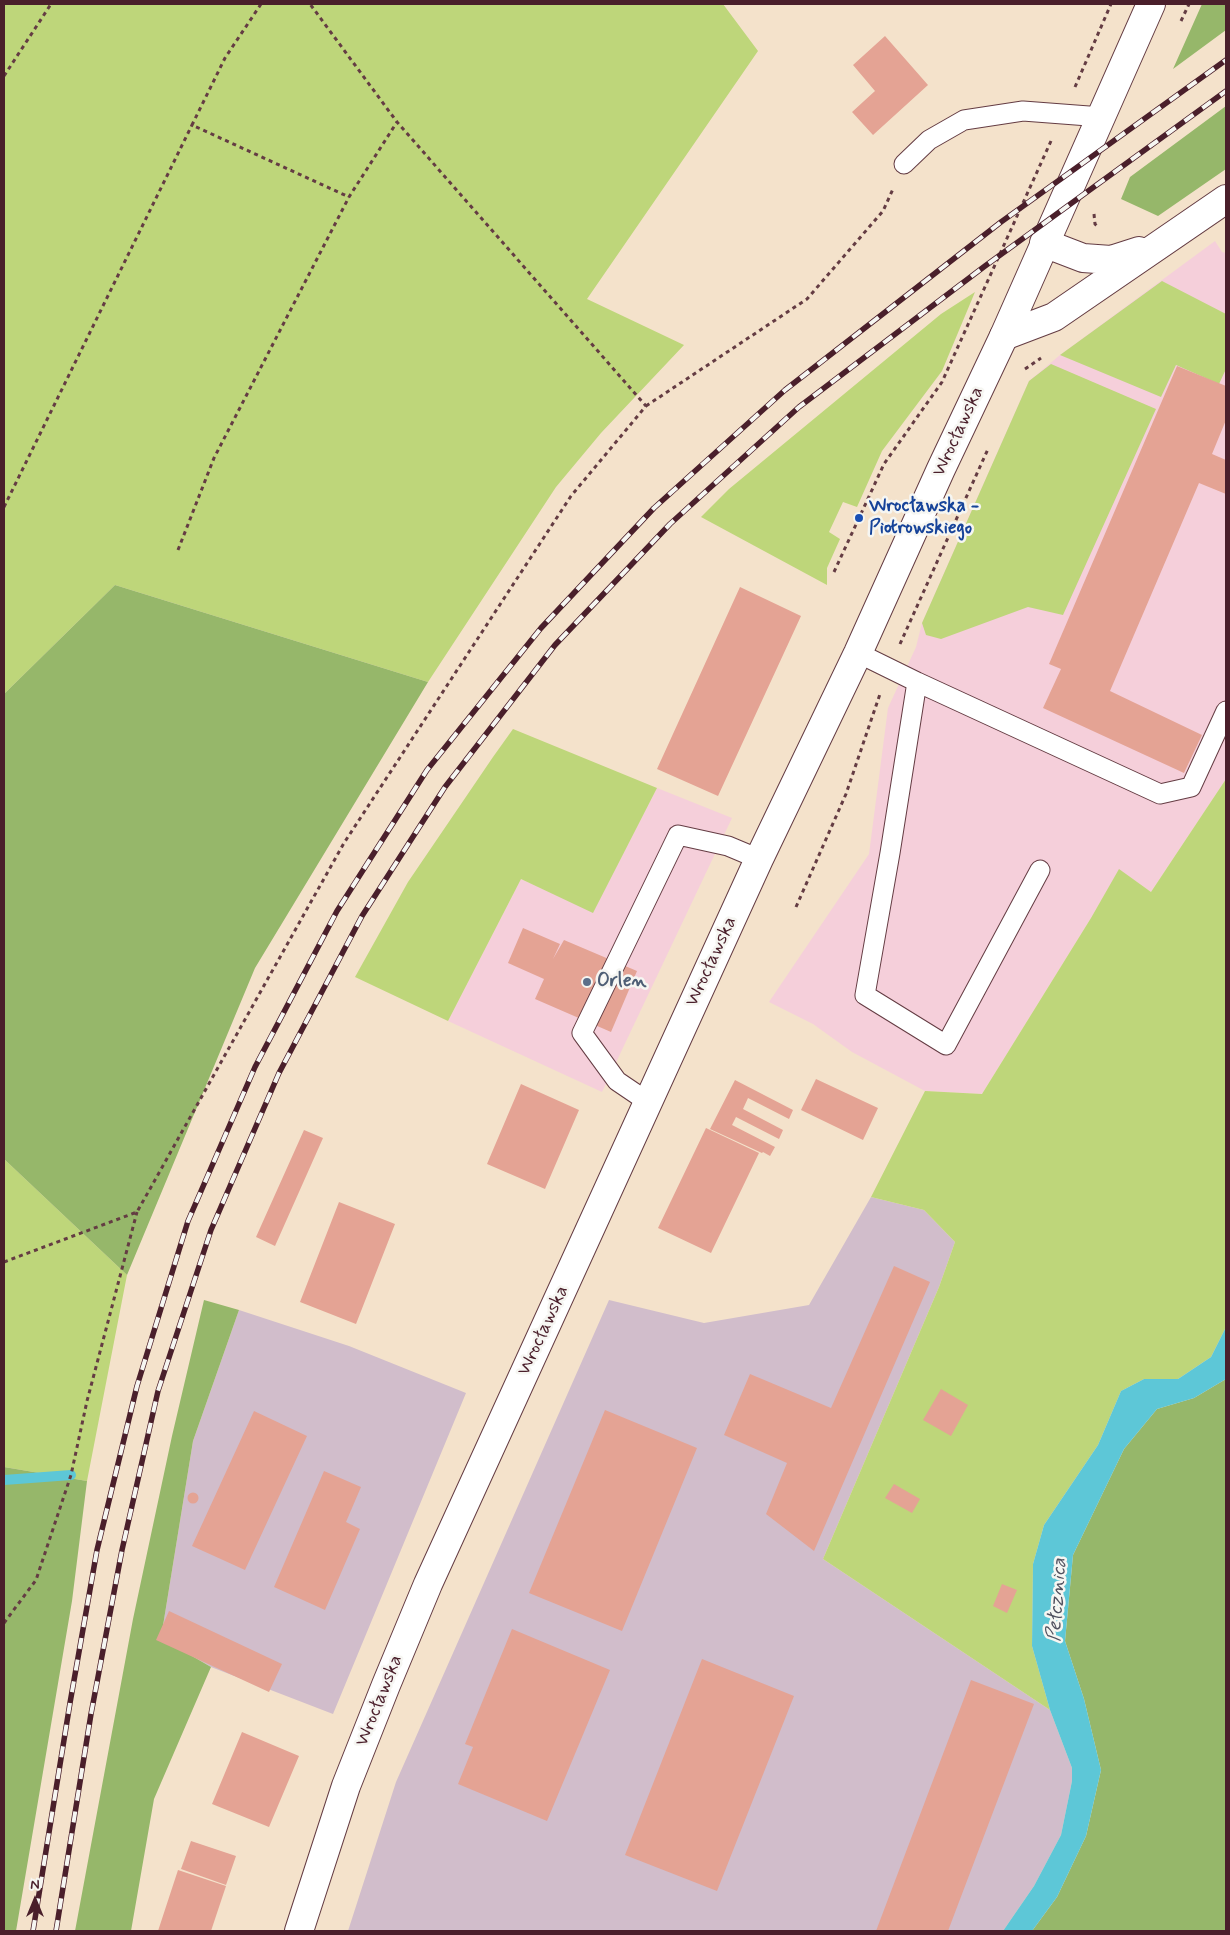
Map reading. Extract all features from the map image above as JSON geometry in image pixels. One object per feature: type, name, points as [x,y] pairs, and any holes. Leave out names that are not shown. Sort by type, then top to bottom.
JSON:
[{"type":"main road","name":"Wrocławska","points":[[299,1931],[346,1786],[428,1584],[759,859],[858,653],[941,469],[1004,336],[1151,4]]},
{"type":"main road","points":[[1004,336],[1054,316],[1226,199]]},
{"type":"main road","points":[[1044,243],[1083,258],[1111,260],[1158,246]]},
{"type":"lane","points":[[904,164],[929,140],[964,120],[1023,111],[1102,117]]},
{"type":"lane","points":[[858,653],[1160,794],[1191,787],[1226,710]]},
{"type":"lane","points":[[917,682],[865,995],[946,1045],[1040,870]]},
{"type":"lane","points":[[648,1102],[617,1081],[582,1033],[678,835],[728,846],[759,859]]},
{"type":"path","points":[[4,76],[51,4]]},
{"type":"path","points":[[4,506],[225,58],[261,4]]},
{"type":"path","points":[[310,4],[397,122],[646,406]]},
{"type":"path","points":[[834,572],[884,464],[942,382],[1064,114],[1111,4]]},
{"type":"path","points":[[1178,29],[1189,4]]},
{"type":"path","points":[[178,550],[214,458],[349,197],[397,122]]},
{"type":"path","points":[[192,125],[349,197]]},
{"type":"path","points":[[4,1623],[36,1580],[71,1475],[87,1401],[138,1212],[344,843],[571,496],[646,406],[807,299],[884,211],[904,164]]},
{"type":"path","points":[[1094,214],[1095,224],[1102,232]]},
{"type":"path","points":[[796,907],[846,794],[890,668],[990,446]]},
{"type":"path","points":[[4,1262],[138,1212]]},
{"type":"shaded area","points":[[1215,241],[1222,252],[1226,253],[1226,779],[1151,892],[1119,870],[982,1094],[925,1091],[852,1052],[813,1024],[769,1002],[869,854],[888,708],[916,647],[922,623],[1029,381],[1060,355]]},
{"type":"shaded area","points":[[657,788],[732,818],[602,1092],[448,1021],[521,879],[593,912]]},
{"type":"shaded area","points":[[871,1197],[924,1210],[955,1242],[939,1287],[823,1559],[1050,1710],[1072,1768],[1072,1781],[1061,1835],[1034,1886],[1003,1931],[348,1931],[396,1782],[609,1300],[704,1323],[809,1305]]},
{"type":"shaded area","points":[[239,1310],[349,1346],[466,1393],[333,1714],[211,1667],[161,1638],[193,1441]]},
{"type":"green space","points":[[4,4],[723,4],[758,51],[587,299],[684,345],[601,433],[556,487],[428,682],[115,585],[4,694]]},
{"type":"green space","points":[[1202,4],[1226,4],[1226,30],[1173,69]]},
{"type":"green space","points":[[1226,106],[1226,169],[1158,216],[1121,199],[1130,177]]},
{"type":"green space","points":[[1162,281],[1226,314],[1226,369],[1219,384],[1176,365],[1161,397],[1060,355]]},
{"type":"green space","points":[[975,292],[942,371],[882,451],[857,507],[843,502],[829,532],[840,539],[827,568],[827,585],[701,517],[729,489],[941,314]]},
{"type":"green space","points":[[1051,364],[1156,409],[1063,615],[1028,607],[941,639],[926,635],[922,623],[1029,381]]},
{"type":"green space","points":[[115,585],[428,682],[255,968],[127,1275],[4,1159],[4,694]]},
{"type":"green space","points":[[513,729],[657,788],[593,913],[521,879],[448,1021],[355,977],[408,882]]},
{"type":"green space","points":[[1226,779],[1226,1327],[1211,1357],[1178,1379],[1144,1379],[1121,1391],[1098,1445],[1044,1525],[1033,1564],[1032,1646],[1050,1710],[823,1559],[939,1287],[955,1242],[924,1210],[871,1197],[925,1091],[982,1094],[1091,918],[1119,869],[1151,892]]},
{"type":"green space","points":[[4,1159],[127,1275],[87,1481],[4,1467]]},
{"type":"green space","points":[[204,1300],[239,1310],[193,1441],[161,1638],[211,1667],[154,1799],[131,1931],[75,1931],[133,1619],[172,1436]]},
{"type":"green space","points":[[1226,1379],[1226,1931],[1032,1931],[1057,1897],[1086,1836],[1101,1770],[1084,1699],[1065,1641],[1073,1555],[1124,1449],[1157,1409],[1194,1398]]},
{"type":"green space","points":[[4,1467],[87,1481],[72,1601],[16,1931],[4,1931]]},
{"type":"water","name":"Pełcznica","points":[[1226,1327],[1226,1379],[1194,1398],[1157,1409],[1124,1449],[1073,1555],[1065,1641],[1084,1699],[1101,1770],[1086,1836],[1057,1897],[1032,1931],[1003,1931],[1034,1886],[1061,1835],[1072,1781],[1072,1768],[1050,1710],[1032,1646],[1033,1564],[1044,1525],[1098,1445],[1121,1391],[1144,1379],[1178,1379],[1211,1357]]},
{"type":"building","points":[[885,36],[928,85],[873,135],[852,112],[875,91],[853,65]]},
{"type":"building","points":[[1177,366],[1226,386],[1226,420],[1212,454],[1226,460],[1226,494],[1199,483],[1110,691],[1202,735],[1184,773],[1043,708],[1061,669],[1049,664]]},
{"type":"building","points":[[740,587],[801,616],[718,796],[657,769]]},
{"type":"building","points":[[523,928],[560,944],[553,959],[564,940],[637,971],[611,1032],[535,999],[544,979],[508,963]]},
{"type":"building","points":[[816,1079],[878,1108],[863,1140],[801,1110]]},
{"type":"building","points":[[735,1080],[793,1110],[789,1119],[748,1098],[743,1109],[783,1130],[779,1139],[736,1117],[732,1125],[775,1147],[770,1156],[710,1129]]},
{"type":"building","points":[[521,1084],[579,1110],[545,1189],[487,1164]]},
{"type":"building","points":[[706,1128],[759,1153],[711,1253],[658,1228]]},
{"type":"building","points":[[304,1130],[323,1138],[275,1246],[256,1237]]},
{"type":"building","points":[[339,1202],[395,1224],[356,1324],[300,1302]]},
{"type":"building","points":[[894,1266],[930,1282],[814,1551],[766,1514],[787,1463],[724,1435],[750,1374],[831,1408]]},
{"type":"building","points":[[941,1389],[968,1405],[951,1436],[923,1420]]},
{"type":"building","points":[[605,1410],[697,1448],[622,1631],[529,1593]]},
{"type":"building","points":[[254,1411],[307,1436],[245,1570],[192,1546]]},
{"type":"building","points":[[324,1471],[361,1487],[346,1522],[360,1529],[325,1610],[274,1587]]},
{"type":"building","points":[[894,1484],[920,1499],[912,1513],[885,1498]]},
{"type":"building","points":[[193,1492],[199,1498],[193,1504],[187,1498]]},
{"type":"building","points":[[1002,1584],[1017,1590],[1007,1613],[993,1606]]},
{"type":"building","points":[[169,1611],[282,1664],[269,1692],[156,1640]]},
{"type":"building","points":[[512,1629],[610,1670],[547,1821],[458,1784],[473,1747],[465,1744]]},
{"type":"building","points":[[702,1659],[794,1696],[717,1891],[625,1855]]},
{"type":"building","points":[[971,1680],[1034,1704],[948,1931],[876,1931]]},
{"type":"building","points":[[242,1732],[299,1756],[269,1827],[212,1804]]},
{"type":"building","points":[[191,1841],[236,1856],[226,1885],[181,1869]]},
{"type":"building","points":[[178,1870],[226,1886],[211,1931],[158,1931]]},
{"type":"waterway","points":[[4,1480],[71,1475]]},
{"type":"railway","points":[[33,1931],[97,1550],[137,1386],[188,1221],[255,1067],[337,911],[427,770],[541,628],[654,508],[785,390],[1001,222],[1226,60]]},
{"type":"railway","points":[[56,1931],[91,1714],[122,1550],[158,1391],[211,1230],[279,1073],[362,916],[445,787],[555,645],[670,524],[799,407],[985,266],[1226,91]]},
{"type":"place","name":"Wrocławska - Piotrowskiego","points":[[859,518]]},
{"type":"place","name":"Orlen","points":[[587,982]]}]
